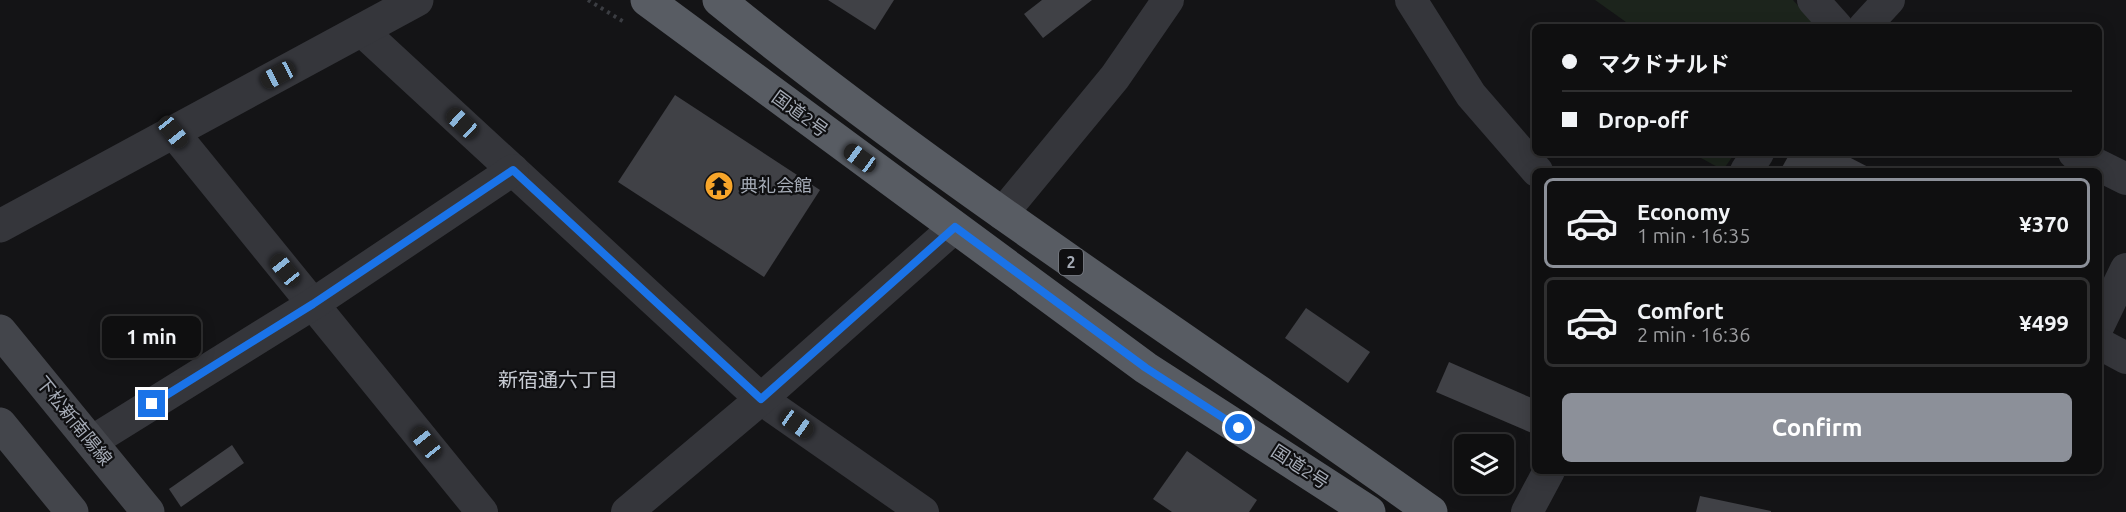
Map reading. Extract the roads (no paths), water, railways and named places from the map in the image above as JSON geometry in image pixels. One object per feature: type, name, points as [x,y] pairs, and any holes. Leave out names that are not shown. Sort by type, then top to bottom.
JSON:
[{"type":"highway","name":"国道2号","points":[[646,0],[1146,368],[1370,512]]},
{"type":"highway","name":"2","points":[[719,0],[784,53],[1002,214],[1431,512]]},
{"type":"main road","name":"下松新南陽線","points":[[0,331],[148,512]]},
{"type":"main road","points":[[0,424],[72,512]]},
{"type":"street","points":[[0,226],[417,0]]},
{"type":"street","points":[[1002,214],[1115,77],[1168,0]]},
{"type":"street","points":[[1412,0],[1471,95],[1534,168]]},
{"type":"street","points":[[1814,0],[1834,24]]},
{"type":"street","points":[[1867,24],[1890,0]]},
{"type":"street","points":[[361,30],[761,399],[923,512]]},
{"type":"street","points":[[173,132],[482,512]]},
{"type":"street","points":[[2080,156],[2126,179]]},
{"type":"street","points":[[91,442],[313,304],[513,170]]},
{"type":"street","points":[[638,509],[955,227]]},
{"type":"street","points":[[2102,319],[2126,269]]},
{"type":"street","points":[[2102,345],[2126,358]]},
{"type":"street","points":[[1527,512],[1547,474]]},
{"type":"place","name":"典礼会館","points":[[719,186]]},
{"type":"district","name":"新宿通六丁目","points":[[558,380]]}]
